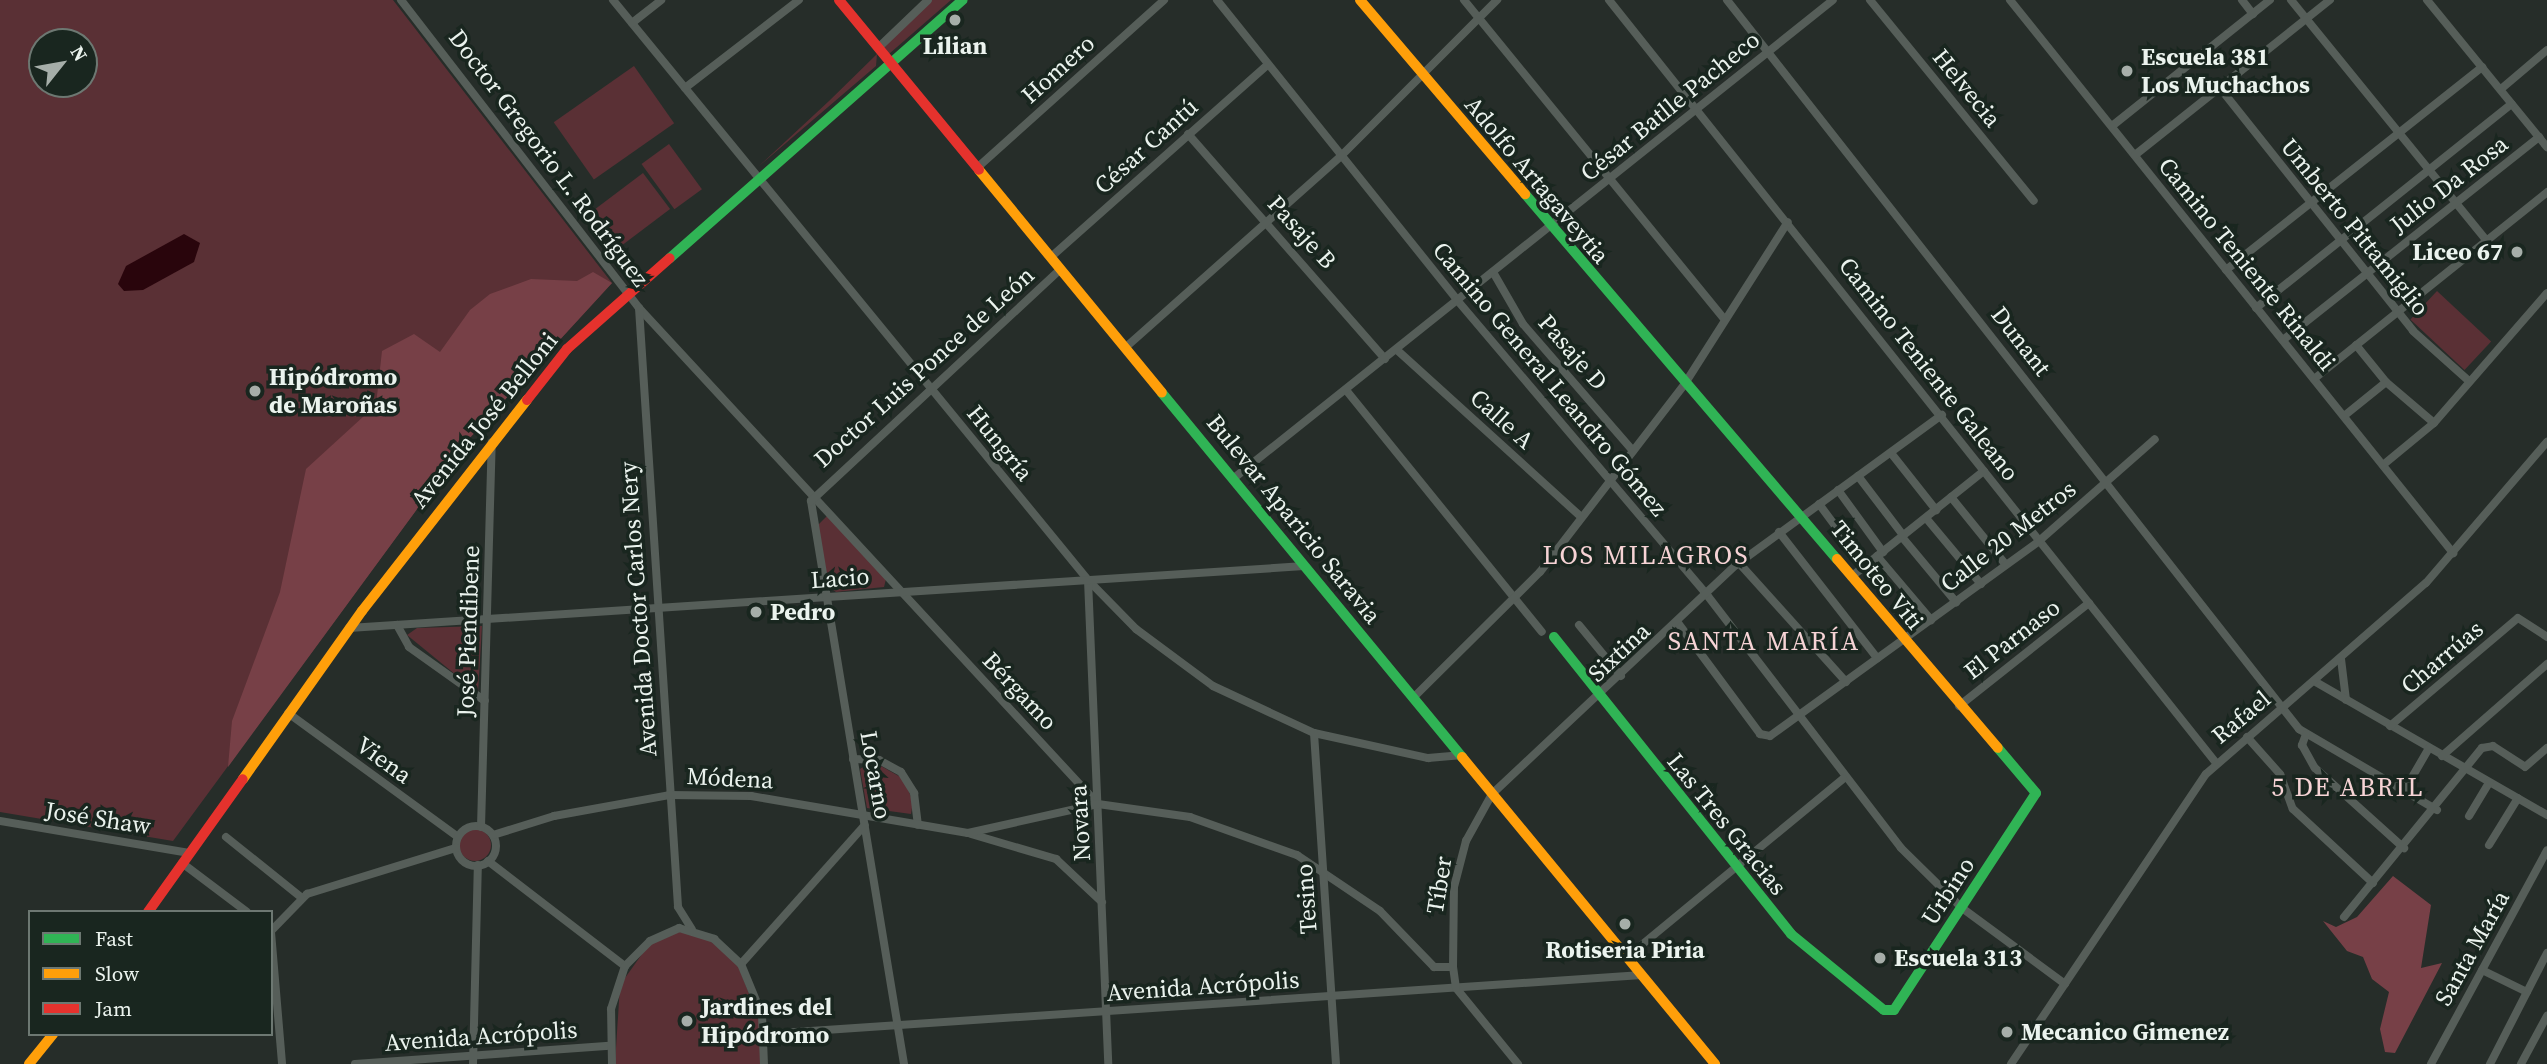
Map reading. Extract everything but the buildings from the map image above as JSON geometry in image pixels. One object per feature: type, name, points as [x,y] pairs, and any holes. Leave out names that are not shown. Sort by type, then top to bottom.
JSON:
[{"type":"street","name":"Doctor Gregorio L. Rodríguez","points":[[401,0],[639,308]]},
{"type":"street","name":"Hungría","points":[[613,0],[1088,580],[1197,676],[1314,733],[1428,758],[1460,755]]},
{"type":"street","points":[[632,23],[661,0]]},
{"type":"street","points":[[685,88],[799,0]]},
{"type":"street","name":"Bulevar Aparicio Saravia","points":[[839,0],[1715,1064]]},
{"type":"street","points":[[878,48],[928,0]]},
{"type":"street","name":"Homero","points":[[978,167],[1164,0]]},
{"type":"street","name":"Camino General Leandro Gómez","points":[[1217,0],[1457,300],[1607,482],[1707,595],[1796,719],[1843,779],[1962,908],[2065,984]]},
{"type":"street","name":"Adolfo Artagaveytia","points":[[1360,0],[1549,228],[1684,385]]},
{"type":"street","points":[[1464,0],[1724,319]]},
{"type":"street","points":[[1126,347],[1341,156],[1497,0]]},
{"type":"street","name":"Camino Teniente Galeano","points":[[1609,0],[1942,415],[2217,764]]},
{"type":"street","name":"Dunant","points":[[1727,0],[2306,734]]},
{"type":"street","name":"César Batlle Pacheco","points":[[1234,478],[1833,0]]},
{"type":"street","name":"Helvecia","points":[[1870,0],[2034,201]]},
{"type":"street","name":"Camino Teniente Rinaldi","points":[[2010,0],[2453,553]]},
{"type":"street","points":[[2242,0],[2253,14]]},
{"type":"street","points":[[2112,126],[2270,0]]},
{"type":"street","points":[[2291,0],[2486,240]]},
{"type":"street","points":[[2135,155],[2330,0]]},
{"type":"street","points":[[2427,0],[2547,146]]},
{"type":"street","name":"Avenida José Belloni","points":[[149,910],[349,628],[492,438],[567,349],[627,292],[961,1]]},
{"type":"street","points":[[2501,89],[2547,50]]},
{"type":"street","name":"César Cantú","points":[[1051,257],[1268,64]]},
{"type":"street","points":[[2226,270],[2482,66]]},
{"type":"street","name":"Umberto Pittamiglio","points":[[2220,89],[2397,312],[2469,381]]},
{"type":"street","points":[[2256,308],[2512,104]]},
{"type":"street","name":"Pasaje B","points":[[1188,134],[1385,359]]},
{"type":"street","name":"Julio Da Rosa","points":[[2283,340],[2539,137]]},
{"type":"street","points":[[2314,379],[2547,192]]},
{"type":"street","points":[[1414,696],[1517,599],[1684,385],[1788,222]]},
{"type":"street","name":"Doctor Luis Ponce de León","points":[[813,493],[1061,269]]},
{"type":"street","name":"Pasaje D","points":[[1493,272],[1523,324],[1633,451]]},
{"type":"street","points":[[2383,465],[2434,423],[2547,293]]},
{"type":"street","name":"Bérgamo","points":[[639,308],[1098,804]]},
{"type":"street","name":"Avenida Doctor Carlos Nery","points":[[639,308],[656,608],[678,907],[692,929],[714,939],[741,964],[766,1034],[764,1064]]},
{"type":"street","points":[[2356,345],[2386,382],[2434,423]]},
{"type":"street","name":"Calle A","points":[[1397,349],[1581,517]]},
{"type":"street","points":[[2344,416],[2386,382]]},
{"type":"street","name":"Timoteo Viti","points":[[1684,385],[1801,517],[1902,640],[2036,793]]},
{"type":"street","points":[[1346,390],[1542,632]]},
{"type":"street","name":"Sixtina","points":[[1492,794],[1598,698],[1739,563],[1942,415]]},
{"type":"street","name":"José Piendibene","points":[[481,827],[492,438]]},
{"type":"street","name":"Calle 20 Metros","points":[[1678,623],[1760,734],[1770,736],[2039,541],[2155,439]]},
{"type":"street","name":"Rafael","points":[[2011,1064],[2217,764],[2341,658],[2453,553],[2547,442]]},
{"type":"street","points":[[1891,453],[1936,510]]},
{"type":"street","points":[[1851,577],[1984,471]]},
{"type":"street","points":[[1858,476],[1902,536],[1956,602]]},
{"type":"street","points":[[1838,490],[1880,554],[1931,620]]},
{"type":"street","name":"Locarno","points":[[813,493],[826,599],[905,1064]]},
{"type":"street","points":[[1951,498],[2006,565]]},
{"type":"street","points":[[1819,504],[1865,566]]},
{"type":"street","points":[[1926,518],[1981,584]]},
{"type":"street","points":[[1779,532],[1877,659]]},
{"type":"street","points":[[1739,563],[1846,682]]},
{"type":"street","name":"Lacio","points":[[349,628],[378,624],[488,620],[826,599],[1304,566]]},
{"type":"street","name":"Novara","points":[[1088,580],[1108,1064]]},
{"type":"street","name":"El Parnaso","points":[[1959,706],[2089,603]]},
{"type":"street","points":[[362,611],[378,624]]},
{"type":"street","name":"Charrúas","points":[[2390,726],[2518,618],[2547,637]]},
{"type":"street","points":[[397,625],[409,647],[485,701]]},
{"type":"street","points":[[1579,625],[1621,676]]},
{"type":"street","name":"Las Tres Gracias","points":[[1554,637],[1598,698],[1735,867],[1801,943],[1884,1010],[1894,1010]]},
{"type":"street","points":[[2341,658],[2346,700]]},
{"type":"street","points":[[2442,756],[2547,664]]},
{"type":"street","points":[[2314,681],[2547,815]]},
{"type":"street","name":"Viena","points":[[288,713],[458,837]]},
{"type":"street","name":"Tesino","points":[[1314,733],[1336,1064]]},
{"type":"street","points":[[2404,848],[2315,768],[2302,745],[2306,734],[2437,810]]},
{"type":"street","points":[[2247,737],[2280,774],[2301,818],[2374,883]]},
{"type":"street","points":[[2344,917],[2437,810],[2465,769],[2488,746],[2525,767],[2547,748]]},
{"type":"street","points":[[2404,791],[2429,748]]},
{"type":"street","points":[[853,759],[879,760],[901,772],[914,793],[918,825]]},
{"type":"street","points":[[1627,957],[1843,779]]},
{"type":"street","points":[[2469,816],[2489,783]]},
{"type":"street","name":"Urbino","points":[[1894,1010],[2036,793]]},
{"type":"street","name":"Tíber","points":[[1456,988],[1453,967],[1454,887],[1466,841],[1492,794]]},
{"type":"street","name":"Módena","points":[[493,835],[554,816],[670,795],[751,796],[862,812],[968,833],[1056,859],[1102,903]]},
{"type":"street","points":[[2489,845],[2518,798]]},
{"type":"street","points":[[1098,804],[1225,826],[1324,870],[1380,911],[1434,967],[1453,967]]},
{"type":"street","name":"Módena","points":[[968,833],[1098,804]]},
{"type":"street","name":"José Shaw","points":[[0,821],[189,853]]},
{"type":"street","points":[[741,964],[865,825]]},
{"type":"street","points":[[481,827],[493,835],[488,861],[478,866],[463,861],[456,848],[458,837],[481,827]]},
{"type":"street","points":[[226,837],[301,897]]},
{"type":"street","points":[[273,929],[301,897],[456,848]]},
{"type":"street","name":"Santa María","points":[[2431,1064],[2547,850]]},
{"type":"street","points":[[488,861],[625,966]]},
{"type":"street","points":[[182,863],[244,910]]},
{"type":"street","points":[[473,1060],[478,866]]},
{"type":"street","points":[[612,1064],[611,1009],[625,966],[661,934],[678,907]]},
{"type":"street","points":[[661,934],[692,929]]},
{"type":"street","points":[[2490,1064],[2547,953]]},
{"type":"street","points":[[273,955],[282,1064]]},
{"type":"street","points":[[2482,970],[2527,992]]},
{"type":"street","name":"Avenida Acrópolis","points":[[766,1034],[1642,975]]},
{"type":"street","points":[[1456,988],[1518,1064]]},
{"type":"street","points":[[2521,1064],[2547,1016]]},
{"type":"street","points":[[29,1064],[51,1036]]},
{"type":"street","name":"Avenida Acrópolis","points":[[355,1064],[473,1060],[610,1046]]},
{"type":"shaded area","name":"Hipódromo de Maroñas","points":[[0,0],[393,0],[612,283],[467,441],[173,841],[0,812]]},
{"type":"shaded area","points":[[931,0],[951,0],[889,54],[884,47]]},
{"type":"shaded area","points":[[877,54],[876,66],[759,166],[829,101]]},
{"type":"shaded area","points":[[634,66],[674,123],[594,180],[554,122]]},
{"type":"shaded area","points":[[669,144],[702,189],[674,209],[641,164]]},
{"type":"shaded area","points":[[643,173],[670,209],[621,246],[594,210]]},
{"type":"shaded area","points":[[184,234],[200,243],[194,262],[143,290],[124,291],[118,284],[126,266]]},
{"type":"shaded area","points":[[593,272],[612,283],[467,441],[228,767],[232,721],[280,592],[306,469],[376,405],[382,351],[414,334],[440,352],[470,310],[490,294],[531,279],[577,281]]},
{"type":"shaded area","points":[[2437,291],[2491,341],[2465,370],[2410,320]]},
{"type":"shaded area","points":[[827,516],[886,579],[884,587],[836,592],[828,586],[816,527]]},
{"type":"shaded area","points":[[482,626],[478,693],[407,635],[417,628]]},
{"type":"shaded area","points":[[872,761],[904,779],[913,802],[911,814],[867,808],[860,769]]},
{"type":"shaded area","points":[[475,829],[486,834],[491,845],[486,856],[475,861],[464,856],[459,845],[464,834]]},
{"type":"shaded area","points":[[2393,876],[2431,905],[2421,968],[2442,963],[2395,1053],[2385,1052],[2380,1029],[2389,992],[2372,979],[2363,957],[2347,951],[2323,921],[2336,927],[2357,917]]},
{"type":"shaded area","name":"Jardines del Hipódromo","points":[[673,931],[703,935],[737,963],[761,1024],[760,1064],[615,1064],[620,985],[647,947]]},
{"type":"traffic: fast","points":[[670,258],[963,0]]},
{"type":"traffic: fast","points":[[1525,194],[1837,559]]},
{"type":"traffic: fast","points":[[1162,393],[1462,757]]},
{"type":"traffic: fast","points":[[1554,637],[1791,934],[1884,1010],[1894,1010],[2036,793],[1998,748]]},
{"type":"traffic: slow","points":[[1360,0],[1525,194]]},
{"type":"traffic: slow","points":[[979,170],[1162,393]]},
{"type":"traffic: slow","points":[[243,779],[362,611],[527,400]]},
{"type":"traffic: slow","points":[[1837,559],[1998,748]]},
{"type":"traffic: slow","points":[[1462,757],[1715,1064]]},
{"type":"traffic: slow","points":[[29,1064],[51,1036]]},
{"type":"traffic: jam","points":[[839,0],[979,170]]},
{"type":"traffic: jam","points":[[527,400],[567,349],[670,258]]},
{"type":"traffic: jam","points":[[149,910],[243,779]]},
{"type":"place","name":"Lilian","points":[[955,20]]},
{"type":"place","name":"Escuela 381 Los Muchachos","points":[[2127,71]]},
{"type":"place","name":"Liceo 67","points":[[2517,252]]},
{"type":"place","name":"Hipódromo de Maroñas","points":[[255,391]]},
{"type":"place","name":"Pedro","points":[[756,612]]},
{"type":"place","name":"Rotiseria Piria","points":[[1625,924]]},
{"type":"place","name":"Escuela 313","points":[[1880,958]]},
{"type":"place","name":"Jardines del Hipódromo","points":[[687,1021]]},
{"type":"place","name":"Mecanico Gimenez","points":[[2007,1032]]},
{"type":"district","name":"LOS MILAGROS","points":[[1646,556]]},
{"type":"district","name":"SANTA MARÍA","points":[[1764,642]]},
{"type":"district","name":"5 DE ABRIL","points":[[2348,788]]}]
